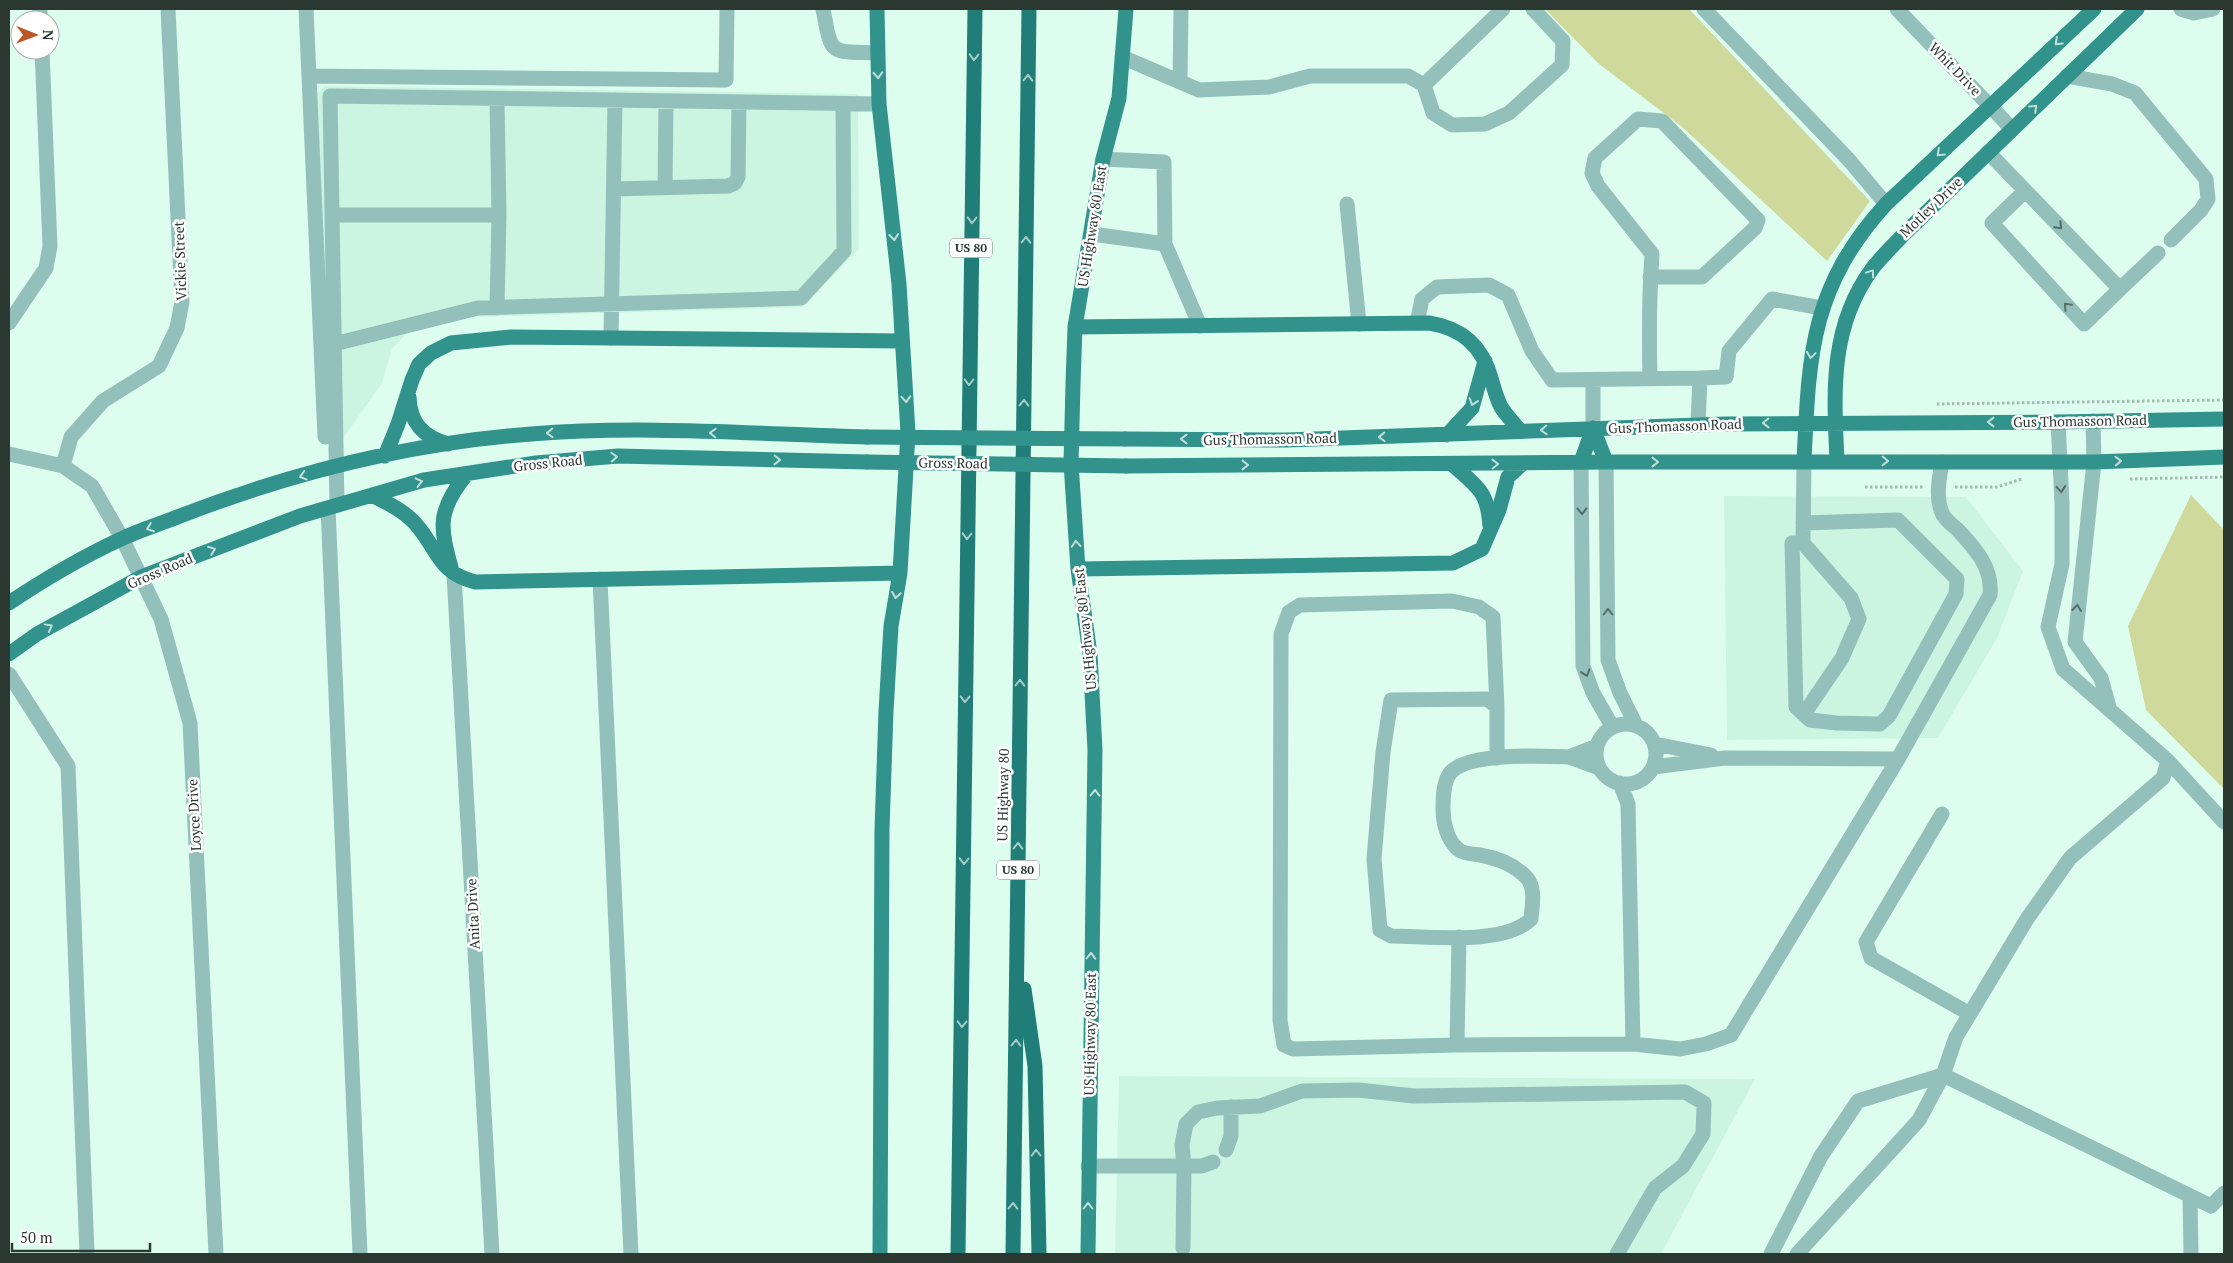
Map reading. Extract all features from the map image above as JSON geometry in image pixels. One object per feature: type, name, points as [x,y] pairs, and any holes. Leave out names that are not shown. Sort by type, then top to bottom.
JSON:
[{"type":"highway","name":"US 80","points":[[958,1254],[975,9]]},
{"type":"highway","name":"US Highway 80","points":[[1013,1254],[1029,9]]},
{"type":"highway","points":[[1017,938],[1035,1066],[1039,1254]]},
{"type":"main road","points":[[877,9],[879,104],[899,284],[908,433],[900,574],[891,626],[882,829],[880,1254]]},
{"type":"main road","name":"US Highway 80 East","points":[[1088,1254],[1095,750],[1090,654],[1078,569],[1071,463],[1075,327],[1103,159],[1119,98],[1126,9]]},
{"type":"main road","points":[[1804,461],[1812,348],[1822,308],[1830,286],[1844,259],[1870,222],[1886,204],[2094,9]]},
{"type":"main road","name":"Motley Drive","points":[[1837,461],[1834,370],[1848,316],[1872,270],[1903,235],[2137,9]]},
{"type":"main road","points":[[1822,308],[1848,316]]},
{"type":"main road","points":[[1075,327],[1418,323],[1444,326],[1458,331],[1472,343],[1485,361],[1502,409],[1520,431]]},
{"type":"main road","points":[[385,456],[419,364],[431,352],[451,343],[511,337],[902,341]]},
{"type":"main road","points":[[1447,435],[1472,408],[1485,361]]},
{"type":"main road","points":[[408,393],[412,418],[422,433],[436,441],[450,445]]},
{"type":"main road","name":"Gus Thomasson Road","points":[[1125,439],[1287,440],[1698,424],[2224,419]]},
{"type":"main road","points":[[1593,428],[1606,462]]},
{"type":"main road","points":[[1581,462],[1593,428]]},
{"type":"main road","name":"Gross Road","points":[[9,603],[56,572],[122,538],[223,500],[331,469],[385,456],[450,445],[531,434],[628,430],[866,437],[1125,439]]},
{"type":"main road","name":"Gross Road","points":[[9,654],[37,634],[141,577],[300,516],[424,480],[536,463],[618,456],[1126,466]]},
{"type":"main road","name":"Gus Thomasson Road","points":[[1126,466],[1804,461],[2094,462],[2224,457]]},
{"type":"main road","points":[[1078,569],[1453,563],[1482,548],[1490,533],[1508,477],[1522,464]]},
{"type":"main road","points":[[1453,465],[1484,495],[1488,508],[1490,533]]},
{"type":"main road","points":[[454,574],[443,532],[445,512],[451,493],[467,474]]},
{"type":"main road","points":[[372,495],[402,512],[418,527],[442,564],[454,574],[475,582],[900,574]]},
{"type":"street","name":"Vickie Street","points":[[63,466],[72,437],[103,401],[159,366],[177,328],[182,302],[168,9]]},
{"type":"street","points":[[306,9],[331,469],[360,1254]]},
{"type":"street","points":[[310,76],[726,80],[727,9]]},
{"type":"street","points":[[823,9],[830,44],[834,49],[844,52],[877,53]]},
{"type":"street","points":[[1180,81],[1181,9]]},
{"type":"street","points":[[1424,85],[1503,9]]},
{"type":"street","points":[[1122,57],[1199,90],[1269,86],[1310,76],[1408,76],[1424,85],[1433,113],[1452,125],[1485,124],[1509,113],[1562,65],[1563,41],[1533,9]]},
{"type":"street","points":[[1704,9],[1848,160],[1886,204]]},
{"type":"street","name":"Whit Drive","points":[[1897,9],[2012,129]]},
{"type":"street","points":[[2181,9],[2194,13],[2213,9]]},
{"type":"street","points":[[9,323],[46,268],[50,246],[42,60]]},
{"type":"street","points":[[2067,76],[2112,84],[2135,93],[2206,179],[2208,199],[2201,210],[2171,240]]},
{"type":"street","points":[[331,469],[334,344],[330,96],[879,104]]},
{"type":"street","points":[[497,99],[499,215],[497,308]]},
{"type":"street","points":[[611,338],[615,100]]},
{"type":"street","points":[[666,101],[666,188]]},
{"type":"street","points":[[614,190],[728,186],[735,183],[738,177],[739,102]]},
{"type":"street","points":[[334,344],[478,308],[801,298],[844,251],[843,104]]},
{"type":"street","points":[[1650,277],[1702,277],[1755,228],[1758,220],[1662,121],[1638,119],[1595,158],[1592,173],[1598,186],[1652,254],[1650,277],[1650,379]]},
{"type":"street","points":[[1988,152],[2024,192],[2120,289]]},
{"type":"street","points":[[1103,159],[1164,162],[1164,244],[1200,326]]},
{"type":"street","points":[[2024,192],[1992,223],[2084,324],[2158,252]]},
{"type":"street","points":[[1347,204],[1359,324]]},
{"type":"street","points":[[332,215],[499,215]]},
{"type":"street","points":[[1092,234],[1164,244]]},
{"type":"street","points":[[1418,323],[1422,299],[1437,287],[1489,285],[1508,295],[1532,351],[1552,380],[1726,378],[1729,352],[1772,299],[1822,308]]},
{"type":"street","points":[[1698,424],[1700,378]]},
{"type":"street","points":[[1592,381],[1593,428]]},
{"type":"street","points":[[2093,421],[2094,462],[2075,642],[2100,678],[2109,707]]},
{"type":"street","points":[[2058,422],[2058,461],[2062,503],[2062,564],[2048,627],[2063,669],[2109,707],[2168,761],[2224,822]]},
{"type":"street","name":"Loyce Drive","points":[[9,454],[63,466],[92,486],[122,538],[161,619],[190,723],[216,1254]]},
{"type":"street","points":[[1804,461],[1803,543],[1851,598],[1859,619],[1842,658],[1804,714]]},
{"type":"street","points":[[1581,462],[1583,666],[1593,693],[1612,726]]},
{"type":"street","points":[[1606,462],[1608,660],[1620,693],[1636,725]]},
{"type":"street","points":[[1497,758],[1493,617],[1478,606],[1452,601],[1300,605],[1289,612],[1281,634],[1280,1020],[1284,1045],[1293,1049],[1458,1045],[1633,1044],[1680,1049],[1706,1044],[1731,1035],[1898,759],[1990,595],[1991,582],[1985,563],[1944,516],[1939,502],[1938,484],[1942,462]]},
{"type":"street","points":[[1803,523],[1898,520],[1957,579],[1956,594],[1889,716],[1880,724],[1810,720],[1796,707],[1792,542],[1803,543]]},
{"type":"street","name":"Anita Drive","points":[[454,574],[492,1254]]},
{"type":"street","points":[[600,579],[631,1254]]},
{"type":"street","points":[[2055,648],[2075,642]]},
{"type":"street","points":[[9,674],[68,766],[86,1254]]},
{"type":"street","points":[[1497,707],[1487,699],[1391,700],[1374,859],[1380,930],[1391,936],[1459,937],[1498,935],[1522,928],[1531,919],[1533,896],[1529,880],[1516,868],[1486,856],[1460,851],[1450,841],[1443,819],[1443,794],[1449,773],[1462,764],[1497,758],[1568,757],[1599,768],[1612,780],[1620,783],[1636,782],[1643,778],[1653,767],[1656,752],[1655,744],[1644,730],[1636,725],[1620,724],[1612,726],[1602,734],[1596,746],[1596,761],[1599,768]]},
{"type":"street","points":[[1655,744],[1725,758]]},
{"type":"street","points":[[1568,757],[1596,746]]},
{"type":"street","points":[[1653,767],[1725,758],[1898,759]]},
{"type":"street","points":[[1797,1254],[1919,1120],[1943,1075],[1956,1037],[2027,920],[2070,858],[2163,778],[2168,761]]},
{"type":"street","points":[[1628,804],[1636,782]]},
{"type":"street","points":[[1620,783],[1628,804],[1633,1044]]},
{"type":"street","points":[[1942,814],[1866,942],[1871,958],[1970,1014]]},
{"type":"street","points":[[1458,1045],[1459,937]]},
{"type":"street","points":[[1773,1254],[1821,1156],[1858,1101],[1943,1075],[2210,1206],[2224,1193]]},
{"type":"street","points":[[1183,1248],[1184,1166],[1182,1145],[1186,1124],[1198,1112],[1260,1106],[1302,1091],[1358,1090],[1414,1096],[1685,1092],[1704,1103],[1703,1134],[1683,1166],[1656,1188],[1617,1254]]},
{"type":"street","points":[[1226,1150],[1231,1136],[1231,1108]]},
{"type":"street","points":[[1088,1166],[1202,1166],[1213,1162]]},
{"type":"street","points":[[2190,1196],[2191,1254]]},
{"type":"path","points":[[1932,404],[2224,400]]},
{"type":"shaded area","points":[[325,86],[858,94],[859,249],[803,307],[438,318],[406,334],[392,349],[382,383],[337,447],[315,138],[317,93]]},
{"type":"shaded area","points":[[1724,496],[1966,497],[2023,571],[1997,638],[1938,738],[1727,740]]},
{"type":"shaded area","points":[[1119,1076],[1755,1079],[1661,1254],[1115,1254]]},
{"type":"green space","points":[[1545,9],[1689,9],[1870,201],[1827,261],[1681,126],[1599,64]]},
{"type":"green space","points":[[2191,495],[2224,530],[2224,789],[2146,710],[2128,626]]}]
